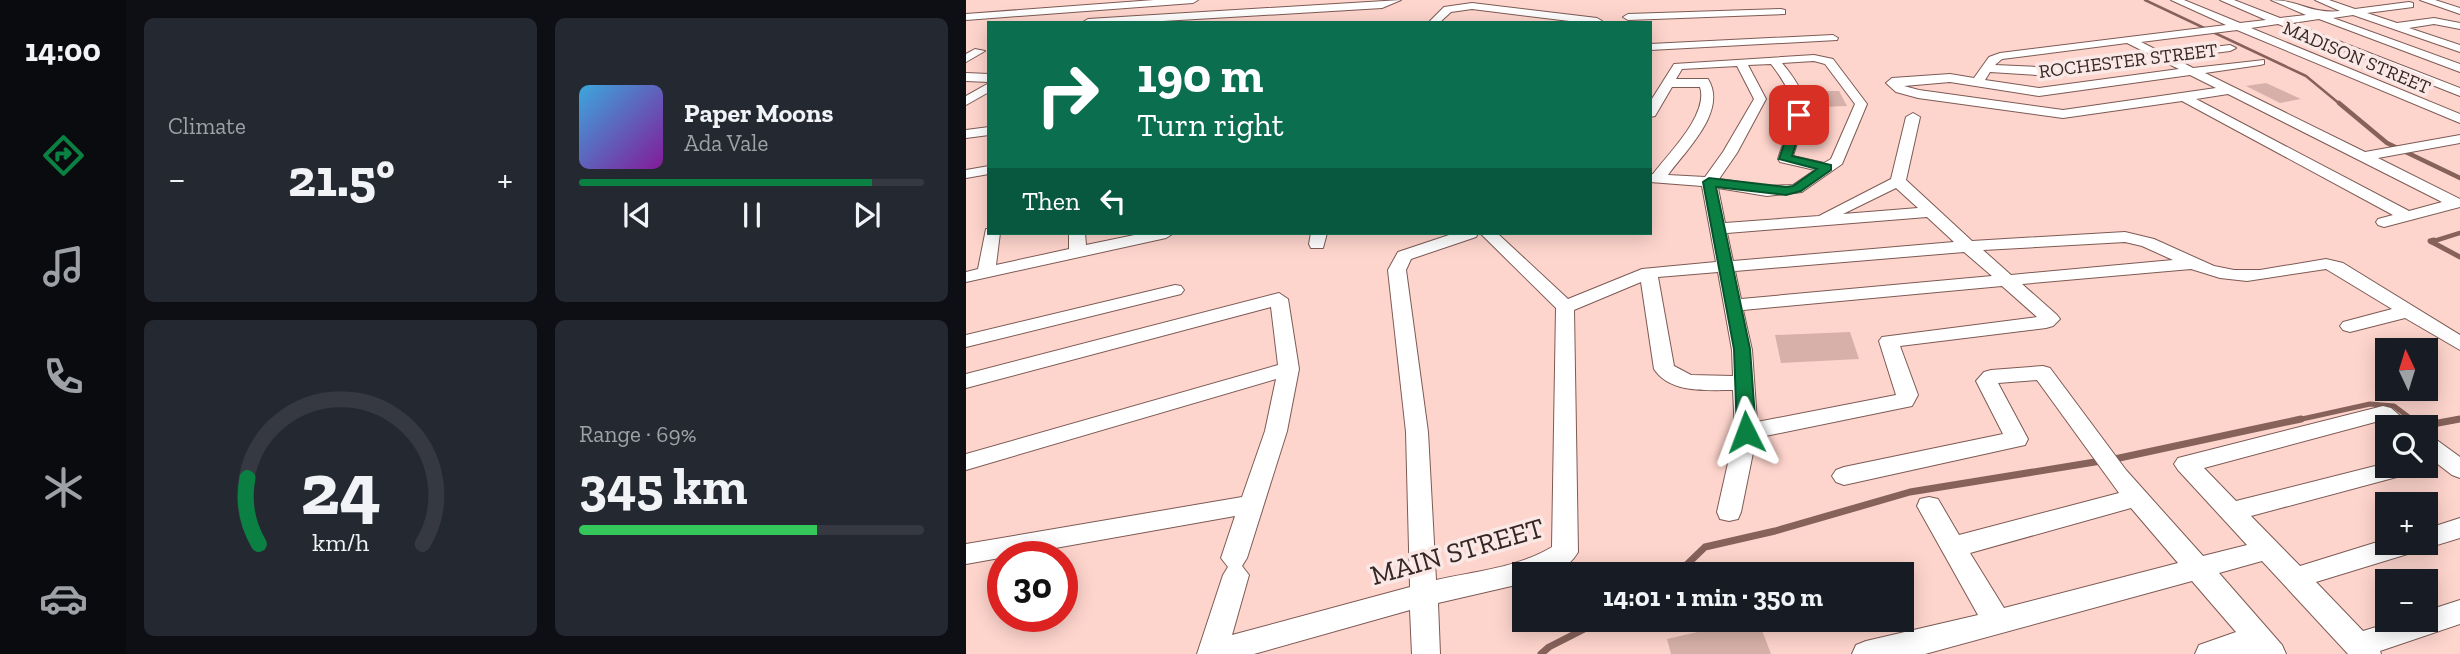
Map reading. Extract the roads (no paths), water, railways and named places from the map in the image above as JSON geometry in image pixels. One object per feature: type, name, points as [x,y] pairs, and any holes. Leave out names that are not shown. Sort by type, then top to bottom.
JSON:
[{"type":"street","points":[[966,17],[1110,3],[1194,0]]},
{"type":"street","points":[[1105,21],[1382,5],[1396,0]]},
{"type":"street","points":[[1435,21],[1448,9],[1490,0]]},
{"type":"street","points":[[1622,4],[1623,13],[1633,20],[1782,14],[1773,0]]},
{"type":"street","name":"MADISON STREET","points":[[2176,0],[2460,119]]},
{"type":"street","points":[[2225,0],[2460,92]]},
{"type":"street","points":[[2276,0],[2460,68]]},
{"type":"street","points":[[2320,0],[2460,49]]},
{"type":"street","points":[[2425,0],[2460,11]]},
{"type":"street","points":[[1089,21],[1110,3]]},
{"type":"street","points":[[1573,5],[1576,18]]},
{"type":"street","points":[[1977,82],[1993,59],[2000,56],[2409,5]]},
{"type":"street","points":[[1472,6],[1597,21]]},
{"type":"street","points":[[2395,26],[2434,21],[2460,26]]},
{"type":"street","name":"ROCHESTER STREET","points":[[2184,97],[2063,114],[1907,92],[1889,80],[1937,78],[2039,92],[2260,62],[2203,31]]},
{"type":"street","points":[[1652,47],[1833,38]]},
{"type":"street","points":[[2129,40],[2456,203],[2384,222]]},
{"type":"street","points":[[1987,68],[2030,72],[2230,48]]},
{"type":"street","points":[[966,52],[979,51],[966,59]]},
{"type":"street","points":[[1652,110],[1678,66],[1814,58],[1829,61],[1861,104],[1837,160],[1797,189],[1786,191],[1653,178]]},
{"type":"street","points":[[1729,512],[1746,432],[1742,349],[1709,182],[1730,153],[1760,99],[1758,90],[1740,62]]},
{"type":"street","points":[[1775,62],[1793,83],[1801,99],[1799,115],[1785,159],[1826,168]]},
{"type":"street","points":[[966,77],[987,78]]},
{"type":"street","points":[[1653,178],[1709,102],[1709,90],[1704,82],[1670,83]]},
{"type":"street","points":[[966,101],[987,88]]},
{"type":"street","points":[[2184,97],[2230,90]]},
{"type":"street","points":[[2184,97],[2407,216]]},
{"type":"street","points":[[1898,181],[1913,117]]},
{"type":"street","points":[[966,134],[987,131]]},
{"type":"street","points":[[2363,157],[2460,139]]},
{"type":"street","points":[[2439,143],[2460,152]]},
{"type":"street","points":[[966,174],[987,170]]},
{"type":"street","points":[[1746,432],[1904,401],[1907,395],[1889,341],[1896,338],[2046,322],[2050,319],[1971,246],[1928,212],[1898,181]]},
{"type":"street","points":[[1816,221],[1898,181]]},
{"type":"street","points":[[1718,229],[1928,212]]},
{"type":"street","points":[[986,272],[992,235]]},
{"type":"street","points":[[1077,235],[1079,251]]},
{"type":"street","points":[[966,276],[1155,235]]},
{"type":"street","points":[[1426,654],[1417,432],[1397,270],[1404,256],[1410,252],[1464,235]]},
{"type":"street","points":[[1490,235],[1564,307],[1648,274],[1971,246],[2136,237],[2190,264],[2230,275],[2262,277],[2326,264],[2349,273],[2460,344]]},
{"type":"street","points":[[1733,305],[2190,264]]},
{"type":"street","points":[[1648,274],[1664,369],[1672,378],[1685,381],[1744,383]]},
{"type":"street","points":[[966,341],[1175,290]]},
{"type":"street","points":[[966,382],[1279,299],[1289,369],[1276,431],[1235,566],[1212,654]]},
{"type":"street","name":"MAIN STREET","points":[[1212,654],[1425,594],[1510,574],[1553,561],[1565,552],[1564,307]]},
{"type":"street","points":[[2350,326],[2407,311]]},
{"type":"street","points":[[966,462],[1289,369]]},
{"type":"street","points":[[1844,476],[2017,439],[1986,381],[1991,377],[2043,373],[2118,476],[2265,646]]},
{"type":"street","points":[[2375,415],[2186,464],[2363,650],[2460,612]]},
{"type":"street","points":[[2232,511],[2375,475]]},
{"type":"street","points":[[1953,547],[2138,497]]},
{"type":"street","points":[[966,554],[1253,504]]},
{"type":"street","points":[[1929,506],[1997,622]]},
{"type":"street","points":[[2438,534],[2460,528]]},
{"type":"street","points":[[1866,654],[1930,648],[1997,622],[2266,550]]},
{"type":"street","points":[[2295,578],[2375,553]]},
{"type":"street","points":[[2209,654],[2265,646]]},
{"type":"waterway","points":[[2145,0],[2306,76],[2341,105]]},
{"type":"waterway","points":[[2339,103],[2387,143],[2460,178]]},
{"type":"waterway","points":[[2432,242],[2460,233]]},
{"type":"waterway","points":[[2432,242],[2434,240]]},
{"type":"waterway","points":[[2432,242],[2460,257]]},
{"type":"waterway","points":[[2293,421],[2370,404],[2394,406],[2406,415]]},
{"type":"waterway","points":[[2110,460],[2301,419]]},
{"type":"waterway","points":[[2438,423],[2460,419],[2452,421]]},
{"type":"waterway","points":[[1689,562],[1705,547],[1775,531],[1910,492],[2101,461]]},
{"type":"waterway","points":[[1541,654],[1578,632]]}]
